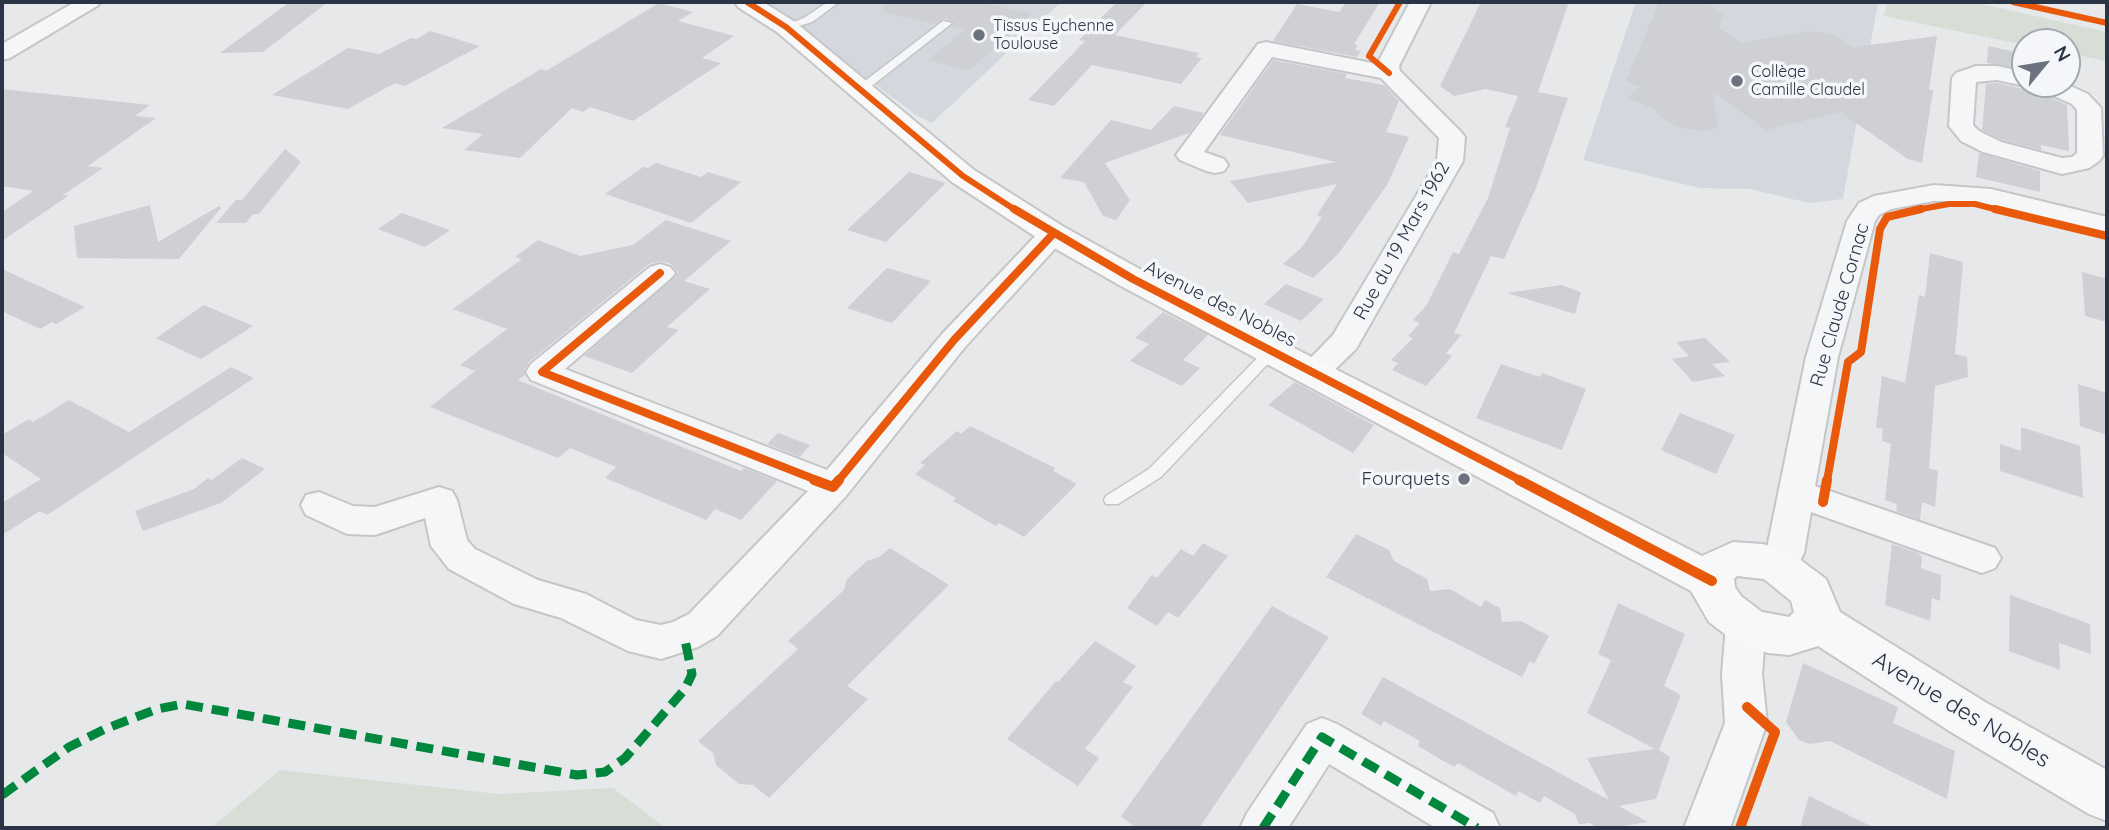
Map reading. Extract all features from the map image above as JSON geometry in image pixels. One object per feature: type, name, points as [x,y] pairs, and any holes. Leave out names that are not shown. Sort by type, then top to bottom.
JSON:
[{"type":"street","points":[[2,53],[90,2]]},
{"type":"street","name":"Avenue des Nobles","points":[[747,2],[786,27],[963,176],[1053,234],[1133,279],[1712,581]]},
{"type":"street","points":[[1216,165],[1189,155],[1266,49],[1389,73],[1387,66],[1420,2]]},
{"type":"street","name":"Rue du 19 Mars 1962","points":[[1313,372],[1345,342],[1450,161],[1452,136],[1389,73]]},
{"type":"street","points":[[2011,76],[1997,73],[1976,74],[1964,78],[1961,126],[1970,136],[1992,147],[2062,166],[2080,163],[2090,156],[2089,108],[2078,98]]},
{"type":"street","points":[[2062,166],[2067,176],[2075,216]]},
{"type":"street","name":"Rue Claude Cornac","points":[[1779,567],[1785,553],[1822,356],[1861,221],[1869,209],[1884,202],[1922,195],[1962,193],[2107,225]]},
{"type":"street","points":[[319,505],[346,520],[375,521],[439,500],[450,546],[462,559],[528,593],[572,605],[628,635],[661,642],[684,635],[703,625],[833,487],[954,340],[1053,234]]},
{"type":"street","points":[[660,273],[542,372],[833,487]]},
{"type":"street","points":[[1796,493],[1982,558]]},
{"type":"street","points":[[1733,559],[1763,561],[1779,567],[1810,593],[1817,612],[1807,631],[1789,636],[1768,634],[1746,625],[1725,609],[1713,590],[1714,571],[1733,559]]},
{"type":"street","name":"Avenue des Nobles","points":[[1815,620],[1968,717],[2107,797]]},
{"type":"street","points":[[1707,828],[1746,723],[1747,707],[1742,674],[1746,625]]},
{"type":"street","points":[[1263,828],[1322,737],[1477,828]]},
{"type":"lane","points":[[786,27],[808,20],[834,2]]},
{"type":"lane","points":[[860,90],[947,23]]},
{"type":"lane","points":[[1112,500],[1154,473],[1273,350]]},
{"type":"shaded area","points":[[764,2],[1061,2],[932,123],[916,115]]},
{"type":"shaded area","name":"Collège Camille Claudel","points":[[1636,2],[1878,2],[1843,199],[1809,203],[1750,189],[1700,188],[1583,160]]},
{"type":"shaded area","points":[[1888,2],[1972,2],[2107,32],[2107,61],[2081,56],[2081,28],[2011,28],[2011,42],[1884,16]]},
{"type":"shaded area","points":[[280,770],[499,794],[613,788],[666,828],[211,828]]},
{"type":"building","points":[[290,2],[328,2],[263,52],[220,53]]},
{"type":"building","points":[[884,2],[980,2],[1032,14],[969,71],[928,60],[965,30],[951,27],[954,22],[944,18],[935,24],[883,12]]},
{"type":"building","points":[[1117,2],[1147,2],[1115,35],[1199,53],[1196,57],[1202,58],[1181,84],[1092,65],[1054,106],[1028,100],[1085,41],[1079,40]]},
{"type":"building","points":[[1346,2],[1380,2],[1354,44],[1358,45],[1355,50],[1361,51],[1357,57],[1273,41],[1297,4],[1339,12]]},
{"type":"building","points":[[1481,2],[1569,2],[1538,92],[1568,98],[1536,188],[1504,259],[1491,256],[1454,333],[1461,335],[1446,353],[1452,356],[1426,386],[1392,370],[1398,363],[1391,360],[1413,338],[1408,336],[1420,323],[1413,320],[1426,306],[1453,252],[1459,254],[1488,198],[1510,128],[1505,127],[1518,96],[1485,89],[1454,96],[1440,86]]},
{"type":"building","points":[[1659,2],[1705,2],[1724,14],[1719,28],[1742,43],[1810,31],[1833,35],[1854,47],[1937,36],[1929,90],[1933,90],[1922,163],[1908,159],[1840,112],[1766,130],[1713,92],[1718,127],[1705,131],[1681,128],[1665,120],[1652,108],[1627,98],[1640,87],[1626,81]]},
{"type":"building","points":[[659,3],[693,12],[678,21],[734,36],[702,58],[721,63],[633,121],[590,107],[583,112],[572,108],[520,158],[464,150],[483,134],[442,128],[541,69],[546,71]]},
{"type":"building","points":[[430,31],[480,46],[405,86],[395,83],[348,109],[272,95],[348,48],[379,54]]},
{"type":"building","points":[[1988,46],[2011,51],[2011,67],[1987,63]]},
{"type":"building","points":[[1273,60],[1347,74],[1345,78],[1384,85],[1399,101],[1386,132],[1409,137],[1387,185],[1339,253],[1313,278],[1283,264],[1302,247],[1322,217],[1317,215],[1337,184],[1248,203],[1230,181],[1336,162],[1220,135]]},
{"type":"building","points":[[1986,84],[2011,86],[2011,98],[2052,98],[2067,105],[2069,151],[2041,145],[2041,150],[2002,140],[1982,130]]},
{"type":"building","points":[[2,89],[150,105],[135,116],[156,118],[88,166],[103,168],[63,195],[68,196],[2,241],[2,212],[33,191],[2,186]]},
{"type":"building","points":[[1174,106],[1204,113],[1189,133],[1105,163],[1130,200],[1116,220],[1103,216],[1084,182],[1060,178],[1111,120],[1151,130]]},
{"type":"building","points":[[285,149],[301,162],[259,214],[253,214],[246,223],[216,223],[236,200],[242,200]]},
{"type":"building","points":[[1979,153],[2040,171],[2040,192],[1976,177]]},
{"type":"building","points":[[656,163],[701,177],[708,172],[741,182],[691,223],[605,194],[643,167],[648,168]]},
{"type":"building","points":[[909,172],[946,183],[886,242],[847,230]]},
{"type":"building","points":[[150,205],[158,242],[219,206],[221,208],[179,259],[77,258],[74,226]]},
{"type":"building","points":[[402,213],[450,230],[425,247],[378,229]]},
{"type":"building","points":[[666,220],[731,241],[684,281],[710,289],[667,327],[679,330],[632,373],[584,356],[678,273],[671,264],[661,261],[649,264],[529,362],[524,371],[525,375],[518,380],[741,471],[744,468],[777,481],[741,520],[715,509],[706,520],[605,478],[616,467],[570,448],[558,458],[430,407],[475,371],[460,365],[507,329],[453,309],[522,259],[515,257],[538,240],[580,256],[633,245]]},
{"type":"building","points":[[1930,253],[1963,262],[1955,354],[1967,357],[1968,377],[1935,386],[1929,468],[1938,471],[1935,507],[1922,502],[1920,520],[1896,511],[1897,504],[1885,500],[1891,444],[1882,441],[1883,429],[1876,427],[1882,376],[1905,383],[1919,295],[1925,297]]},
{"type":"building","points":[[887,268],[931,281],[892,323],[847,308]]},
{"type":"building","points":[[2,269],[85,307],[56,324],[52,322],[40,329],[2,311]]},
{"type":"building","points":[[2082,272],[2107,279],[2107,322],[2085,316]]},
{"type":"building","points":[[1286,284],[1324,299],[1301,321],[1264,304]]},
{"type":"building","points":[[1561,285],[1581,292],[1575,314],[1507,293]]},
{"type":"building","points":[[204,305],[253,326],[201,359],[156,338]]},
{"type":"building","points":[[1163,312],[1208,335],[1183,360],[1200,368],[1182,386],[1130,361],[1149,344],[1135,338]]},
{"type":"building","points":[[1705,338],[1730,362],[1712,364],[1725,376],[1693,382],[1672,359],[1689,356],[1676,342]]},
{"type":"building","points":[[1501,364],[1540,377],[1542,373],[1586,389],[1562,450],[1476,418]]},
{"type":"building","points":[[231,367],[254,378],[47,515],[40,511],[2,535],[2,503],[41,479],[2,453],[2,435],[29,419],[33,422],[69,400],[129,432]]},
{"type":"building","points":[[1295,382],[1374,425],[1353,453],[1268,405]]},
{"type":"building","points":[[2078,384],[2107,393],[2107,435],[2080,426]]},
{"type":"building","points":[[1680,413],[1735,435],[1716,474],[1661,450]]},
{"type":"building","points":[[970,426],[1055,468],[1053,471],[1077,484],[1024,537],[999,523],[996,526],[953,501],[956,498],[915,474],[925,465],[920,463],[957,431],[961,434]]},
{"type":"building","points":[[2021,427],[2080,446],[2083,498],[2000,471],[2000,444],[2021,451]]},
{"type":"building","points":[[778,433],[810,445],[800,457],[767,444]]},
{"type":"building","points":[[242,458],[265,469],[221,503],[143,531],[135,511],[194,489],[208,478],[212,480]]},
{"type":"building","points":[[1356,534],[1389,550],[1394,561],[1427,579],[1430,591],[1450,589],[1481,607],[1485,600],[1500,608],[1502,622],[1521,621],[1549,636],[1534,664],[1530,661],[1522,677],[1326,577]]},
{"type":"building","points":[[1203,543],[1228,556],[1178,618],[1168,612],[1157,626],[1127,608],[1152,575],[1157,578],[1181,549],[1193,556]]},
{"type":"building","points":[[1892,544],[1918,553],[1922,557],[1921,568],[1941,575],[1940,601],[1932,598],[1930,621],[1885,605]]},
{"type":"building","points":[[890,548],[949,585],[847,686],[868,699],[769,798],[753,785],[739,784],[716,765],[713,753],[698,741],[798,649],[788,641],[844,590],[847,579],[867,561],[879,557]]},
{"type":"building","points":[[2010,595],[2090,624],[2091,654],[2059,643],[2060,670],[2009,651]]},
{"type":"building","points":[[1618,603],[1685,634],[1664,686],[1681,695],[1659,750],[1670,757],[1656,799],[1619,806],[1648,822],[1611,828],[1599,828],[1589,823],[1579,824],[1575,814],[1544,796],[1540,803],[1518,791],[1516,796],[1458,763],[1454,767],[1418,746],[1420,741],[1384,721],[1381,726],[1361,714],[1383,677],[1609,800],[1587,758],[1655,749],[1587,713],[1611,660],[1598,654]]},
{"type":"building","points":[[1272,606],[1329,637],[1199,828],[1136,828],[1121,816]]},
{"type":"building","points":[[1095,641],[1136,666],[1123,682],[1133,687],[1085,749],[1099,758],[1078,786],[1007,739],[1056,681],[1058,682]]},
{"type":"building","points":[[1803,663],[1898,707],[1893,723],[1955,751],[1947,799],[1830,741],[1810,744],[1799,740],[1786,722]]},
{"type":"building","points":[[1809,796],[1875,828],[1800,828]]},
{"type":"marked path","points":[[2,795],[69,747],[105,729],[157,709],[183,704],[577,775],[605,772],[625,758],[685,689],[692,674],[684,635]]},
{"type":"marked path","points":[[1263,828],[1322,737],[1477,828]]},
{"type":"cycle path","points":[[747,2],[786,27],[963,176],[1053,234],[1133,279],[1712,581]]},
{"type":"cycle path","points":[[1389,73],[1369,56],[1400,2]]},
{"type":"cycle path","points":[[2013,2],[2107,23]]},
{"type":"cycle path","points":[[1823,502],[1848,362],[1861,352],[1880,229],[1887,217],[1949,204],[1975,204],[2107,236]]},
{"type":"cycle path","points":[[660,273],[542,372],[833,487],[954,340],[1053,234]]},
{"type":"cycle path","points":[[1740,828],[1775,732],[1747,707]]},
{"type":"place","name":"Tissus Eychenne Toulouse","points":[[979,35]]},
{"type":"place","name":"Collège Camille Claudel","points":[[1737,81]]},
{"type":"place","name":"Fourquets","points":[[1464,479]]}]
